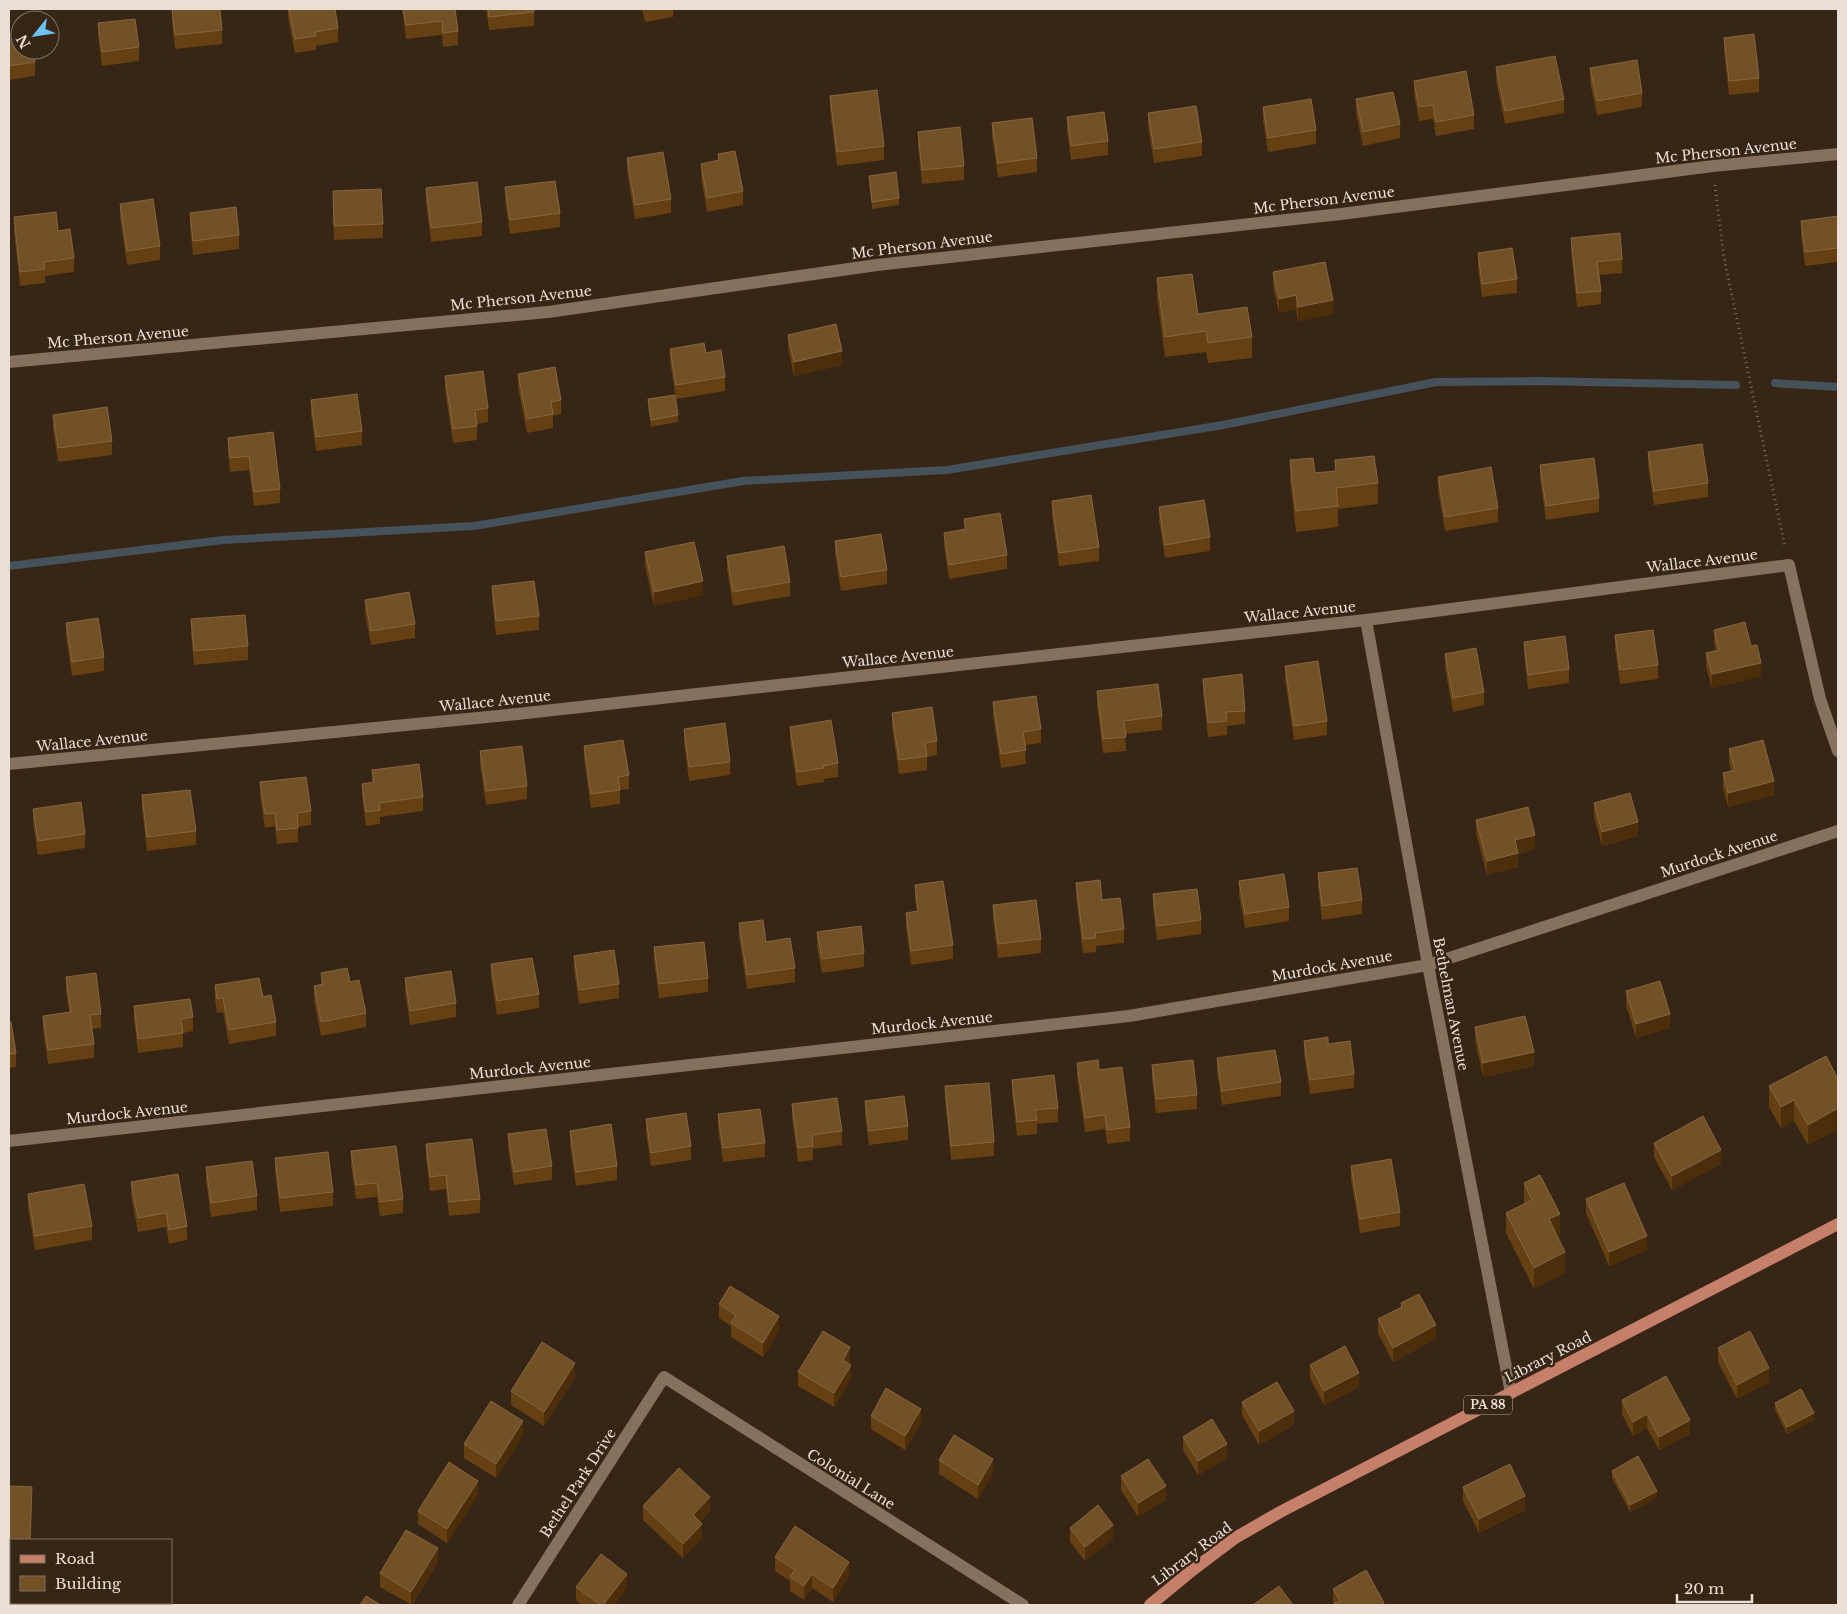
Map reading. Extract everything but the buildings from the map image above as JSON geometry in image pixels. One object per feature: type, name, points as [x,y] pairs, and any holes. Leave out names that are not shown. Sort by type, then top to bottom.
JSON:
[{"type":"main road","name":"Library Road","points":[[1150,1605],[1235,1538],[1282,1511],[1838,1224]]},
{"type":"street","name":"Mc Pherson Avenue","points":[[9,362],[548,312],[877,265],[1341,214],[1713,166],[1838,154]]},
{"type":"street","name":"Wallace Avenue","points":[[9,764],[526,713],[1366,620],[1789,565]]},
{"type":"street","points":[[1789,565],[1820,698],[1838,751]]},
{"type":"street","name":"Bethelman Avenue","points":[[1366,620],[1428,965],[1511,1393]]},
{"type":"street","name":"Murdock Avenue","points":[[9,1141],[1129,1016],[1428,965],[1838,831]]},
{"type":"street","name":"Bethel Park Drive","points":[[518,1605],[664,1377]]},
{"type":"street","name":"Colonial Lane","points":[[664,1377],[1023,1605]]},
{"type":"path","points":[[1713,166],[1724,258],[1789,565]]},
{"type":"waterway","points":[[9,566],[223,540],[474,526],[743,481],[947,470],[1223,425],[1436,382],[1539,381],[1736,385]]},
{"type":"waterway","points":[[1775,383],[1838,387]]}]
